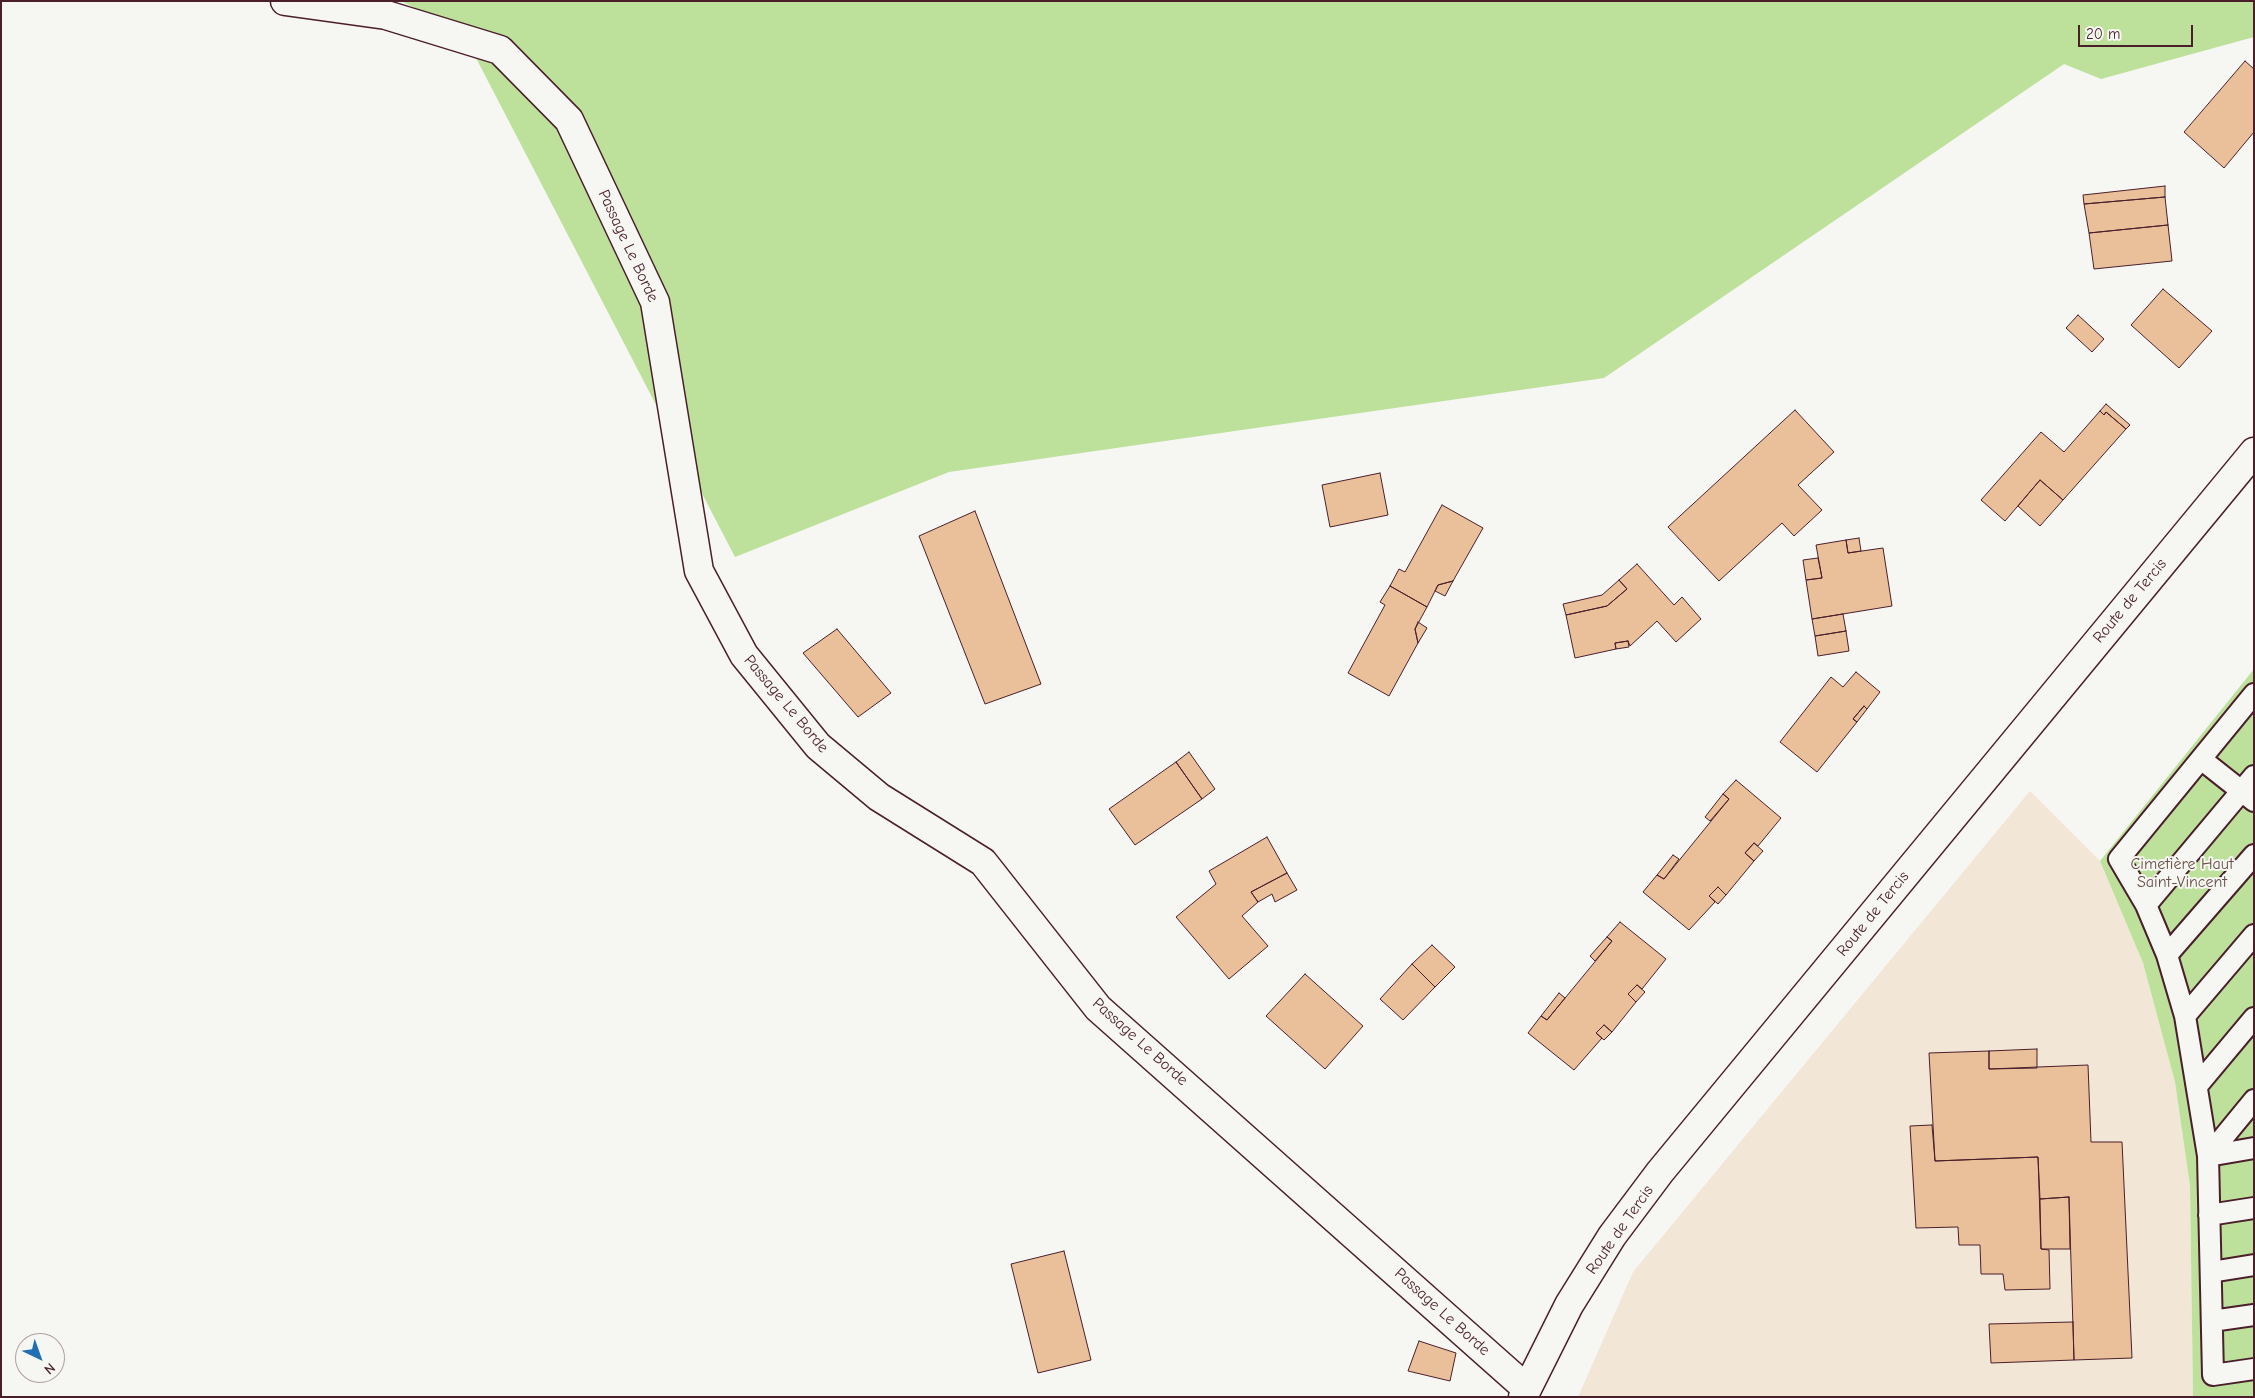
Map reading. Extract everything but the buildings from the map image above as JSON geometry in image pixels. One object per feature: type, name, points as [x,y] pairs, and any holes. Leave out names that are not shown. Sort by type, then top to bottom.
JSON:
[{"type":"street","name":"Passage Le Borde","points":[[285,1],[386,16],[500,50],[569,120],[655,302],[699,571],[744,655],[818,746],[879,797],[983,862],[1098,1008],[1524,1392]]},
{"type":"street","name":"Route de Tercis","points":[[1524,1392],[1573,1297],[1612,1236],[1660,1172],[2254,452]]},
{"type":"lane","points":[[2254,694],[2119,859],[2146,905],[2167,955],[2185,1016],[2208,1156],[2213,1375],[2254,1369]]},
{"type":"lane","points":[[2146,905],[2250,789],[2201,759]]},
{"type":"lane","points":[[2167,955],[2254,855]]},
{"type":"lane","points":[[2185,1016],[2254,935]]},
{"type":"lane","points":[[2197,1086],[2254,1018]]},
{"type":"lane","points":[[2208,1156],[2254,1100]]},
{"type":"lane","points":[[2208,1156],[2254,1148]]},
{"type":"lane","points":[[2209,1215],[2254,1208]]},
{"type":"lane","points":[[2211,1272],[2254,1264]]},
{"type":"lane","points":[[2212,1321],[2254,1315]]},
{"type":"shaded area","points":[[2030,791],[2100,861],[2143,963],[2175,1082],[2190,1186],[2193,1397],[1578,1397],[1633,1272]]},
{"type":"green space","points":[[401,1],[2254,1],[2254,37],[2101,79],[2064,64],[1604,378],[949,472],[735,557],[462,31]]},
{"type":"green space","name":"Cimetière Haut Saint-Vincent","points":[[2254,669],[2254,1397],[2193,1397],[2190,1186],[2175,1082],[2143,963],[2100,861]]}]
